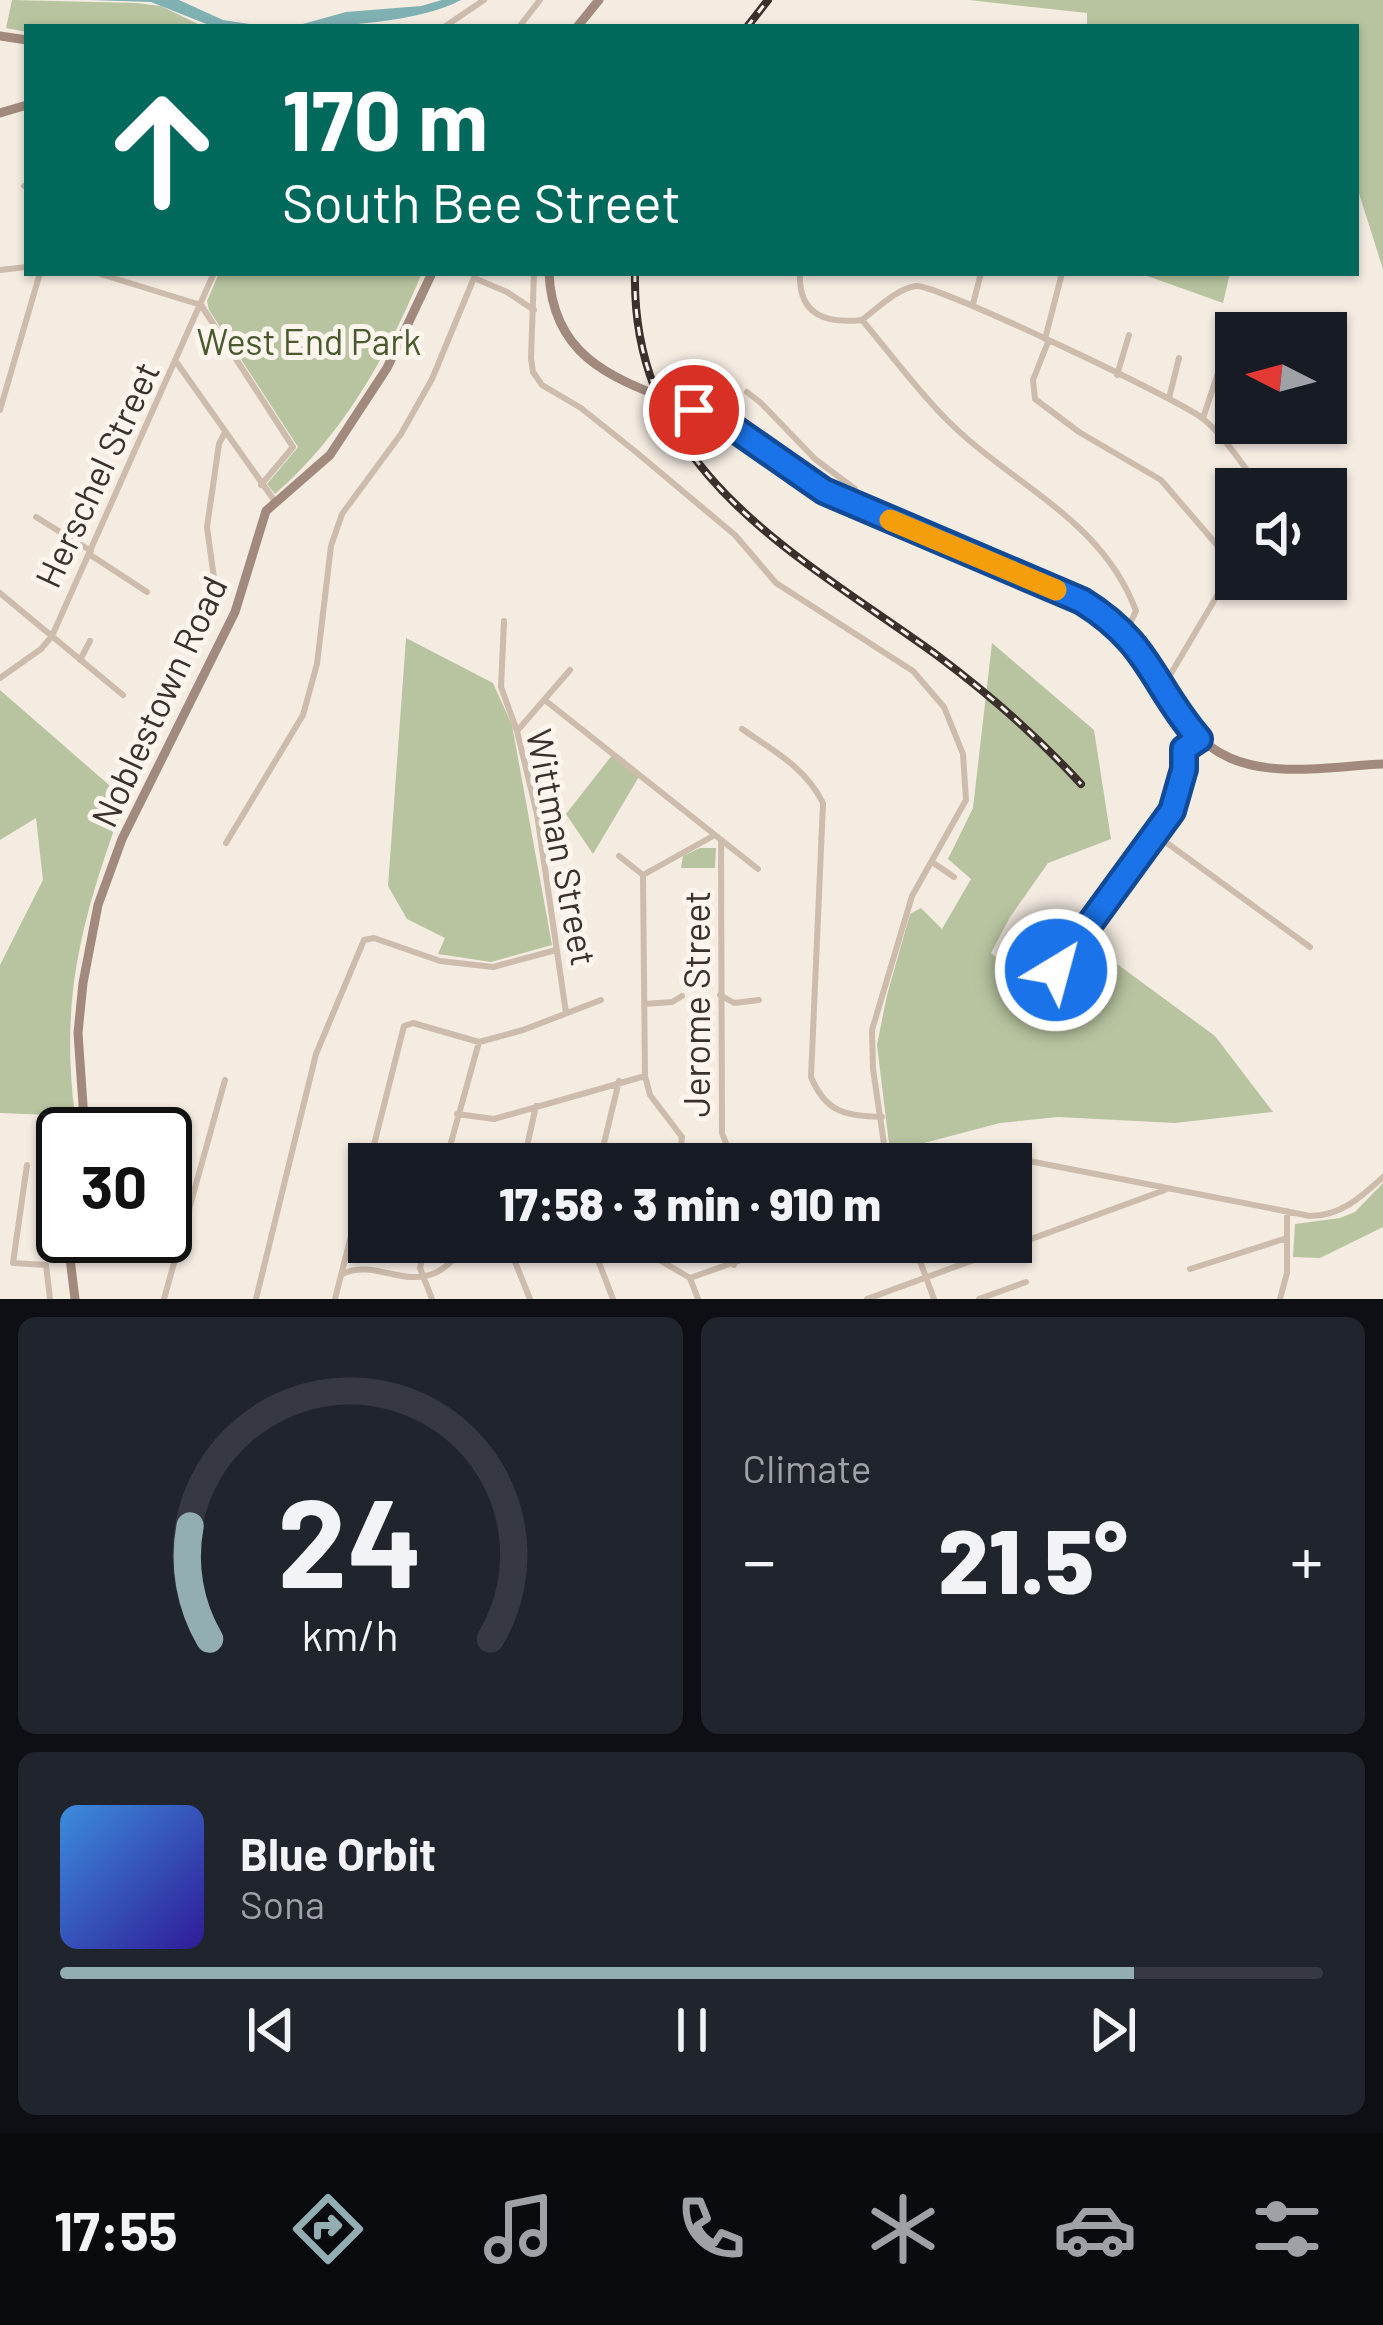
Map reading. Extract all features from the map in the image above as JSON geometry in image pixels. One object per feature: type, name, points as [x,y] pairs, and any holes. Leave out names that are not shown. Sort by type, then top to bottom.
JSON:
[{"type":"main road","points":[[579,24],[599,0]]},
{"type":"main road","points":[[274,500],[331,455],[403,339],[431,276]]},
{"type":"main road","points":[[549,276],[554,314],[570,343],[593,363],[735,429],[824,491],[1082,601],[1126,632],[1199,739],[1231,759],[1258,766],[1383,764]]},
{"type":"main road","name":"Noblestown Road","points":[[83,1107],[78,1034],[87,952],[99,903],[137,804],[235,611],[262,521],[274,500]]},
{"type":"main road","points":[[71,1263],[75,1299]]},
{"type":"street","points":[[448,24],[484,0]]},
{"type":"street","points":[[521,24],[540,0]]},
{"type":"street","points":[[0,410],[39,276]]},
{"type":"street","points":[[109,276],[201,305],[293,447],[261,485]]},
{"type":"street","name":"Herschel Street","points":[[0,678],[52,636],[213,276]]},
{"type":"street","points":[[226,843],[308,702],[331,546],[342,514],[411,416],[475,276],[534,310]]},
{"type":"street","points":[[534,276],[531,358],[542,386],[581,408],[669,479],[735,535],[776,584],[913,671],[944,707],[966,760],[966,800],[912,896],[872,1030],[871,1056],[885,1143]]},
{"type":"street","points":[[800,276],[801,292],[816,313],[829,321],[862,320],[897,293],[916,286],[973,304],[1203,418],[1244,468]]},
{"type":"street","points":[[973,304],[980,276]]},
{"type":"street","points":[[1061,276],[1033,380],[1035,399],[1079,432],[1160,479],[1215,541]]},
{"type":"street","points":[[862,320],[946,419],[982,452],[1064,511],[1101,548],[1136,611],[1126,632]]},
{"type":"street","points":[[1117,375],[1130,335]]},
{"type":"street","points":[[1169,398],[1180,358]]},
{"type":"street","points":[[177,363],[274,500]]},
{"type":"street","points":[[1203,418],[1215,382]]},
{"type":"street","points":[[747,392],[815,459],[855,489],[859,506]]},
{"type":"street","points":[[216,593],[207,526],[225,431]]},
{"type":"street","points":[[36,517],[147,592]]},
{"type":"street","points":[[0,593],[124,695]]},
{"type":"street","points":[[1163,687],[1215,600]]},
{"type":"street","name":"Wittman Street","points":[[504,621],[501,687],[537,814],[566,1013]]},
{"type":"street","points":[[80,660],[90,641]]},
{"type":"street","points":[[517,731],[570,670]]},
{"type":"street","points":[[546,701],[758,869]]},
{"type":"street","points":[[1056,970],[1156,836],[1179,795],[1184,749],[1177,712]]},
{"type":"street","points":[[742,729],[799,769],[824,803],[811,1077],[824,1101],[838,1113],[882,1117]]},
{"type":"street","points":[[1184,749],[1199,739]]},
{"type":"street","points":[[1156,836],[1310,947]]},
{"type":"street","points":[[643,875],[718,838]]},
{"type":"street","name":"Jerome Street","points":[[718,838],[722,1133],[726,1143]]},
{"type":"street","points":[[619,856],[643,875]]},
{"type":"street","points":[[932,862],[954,877]]},
{"type":"street","points":[[643,875],[645,1076],[650,1095],[682,1143]]},
{"type":"street","points":[[256,1299],[316,1054],[364,940],[374,938],[440,961],[493,967],[556,950]]},
{"type":"street","points":[[720,994],[734,1003],[759,1000]]},
{"type":"street","points":[[645,1004],[672,1002],[682,996]]},
{"type":"street","points":[[335,1299],[404,1026],[413,1023],[479,1042],[601,1000]]},
{"type":"street","points":[[450,1143],[479,1042]]},
{"type":"street","points":[[457,1114],[494,1119],[645,1076]]},
{"type":"street","points":[[164,1299],[225,1080]]},
{"type":"street","points":[[604,1143],[619,1081]]},
{"type":"street","points":[[528,1143],[536,1106]]},
{"type":"street","points":[[1032,1162],[1310,1216],[1334,1214],[1383,1177]]},
{"type":"street","points":[[27,1166],[13,1263],[46,1265],[50,1299]]},
{"type":"street","points":[[867,1299],[1168,1189]]},
{"type":"street","points":[[1280,1299],[1287,1273],[1287,1211]]},
{"type":"street","points":[[1190,1269],[1287,1238]]},
{"type":"street","points":[[421,1263],[432,1299]]},
{"type":"street","points":[[342,1274],[362,1266],[408,1278],[448,1263]]},
{"type":"street","points":[[515,1263],[530,1299]]},
{"type":"street","points":[[599,1263],[613,1299]]},
{"type":"street","points":[[664,1263],[690,1278],[698,1299]]},
{"type":"street","points":[[690,1278],[739,1263]]},
{"type":"street","points":[[921,1263],[934,1299]]},
{"type":"street","points":[[980,1299],[1026,1282]]},
{"type":"green space","points":[[12,0],[161,6],[198,24],[24,24],[24,31],[6,28]]},
{"type":"green space","points":[[969,0],[1383,0],[1383,269],[1359,193],[1359,24],[1087,24],[1087,13]]},
{"type":"green space","name":"West End Park","points":[[218,276],[421,276],[361,392],[322,446],[275,494],[267,484],[298,447],[207,301]]},
{"type":"green space","points":[[1147,276],[1229,276],[1223,303]]},
{"type":"green space","points":[[406,638],[493,683],[512,725],[552,945],[491,962],[438,954],[445,938],[407,919],[388,886]]},
{"type":"green space","points":[[992,643],[1094,730],[1111,839],[1048,863],[991,953],[1037,994],[1102,953],[1215,1036],[1273,1112],[1175,1123],[1058,1117],[1000,1123],[924,1143],[889,1143],[877,1045],[887,995],[910,914],[921,908],[942,929],[971,879],[948,859],[973,808]]},
{"type":"green space","points":[[0,690],[125,799],[79,954],[70,1031],[74,1107],[36,1107],[36,1114],[0,1113],[0,965],[43,880],[36,818],[0,840]]},
{"type":"green space","points":[[613,754],[640,775],[593,854],[566,814]]},
{"type":"green space","points":[[700,848],[716,848],[715,868],[681,868],[683,856]]},
{"type":"green space","points":[[1383,1183],[1383,1227],[1320,1258],[1293,1257],[1295,1224],[1355,1212]]},
{"type":"water","points":[[92,0],[179,0],[223,20],[250,24],[206,24],[151,2]]},
{"type":"water","points":[[461,0],[402,18],[303,24],[346,12]]},
{"type":"railway","points":[[749,24],[768,0]]},
{"type":"railway","points":[[635,276],[641,343],[661,403],[692,455],[733,502],[831,582],[976,686],[1081,784]]},
{"type":"slow traffic","points":[[890,520],[1056,590]]},
{"type":"route","points":[[694,410],[735,429],[824,491],[1082,601],[1113,621],[1145,654],[1177,712],[1199,739],[1184,749],[1179,795],[1172,811],[1056,970]]}]
